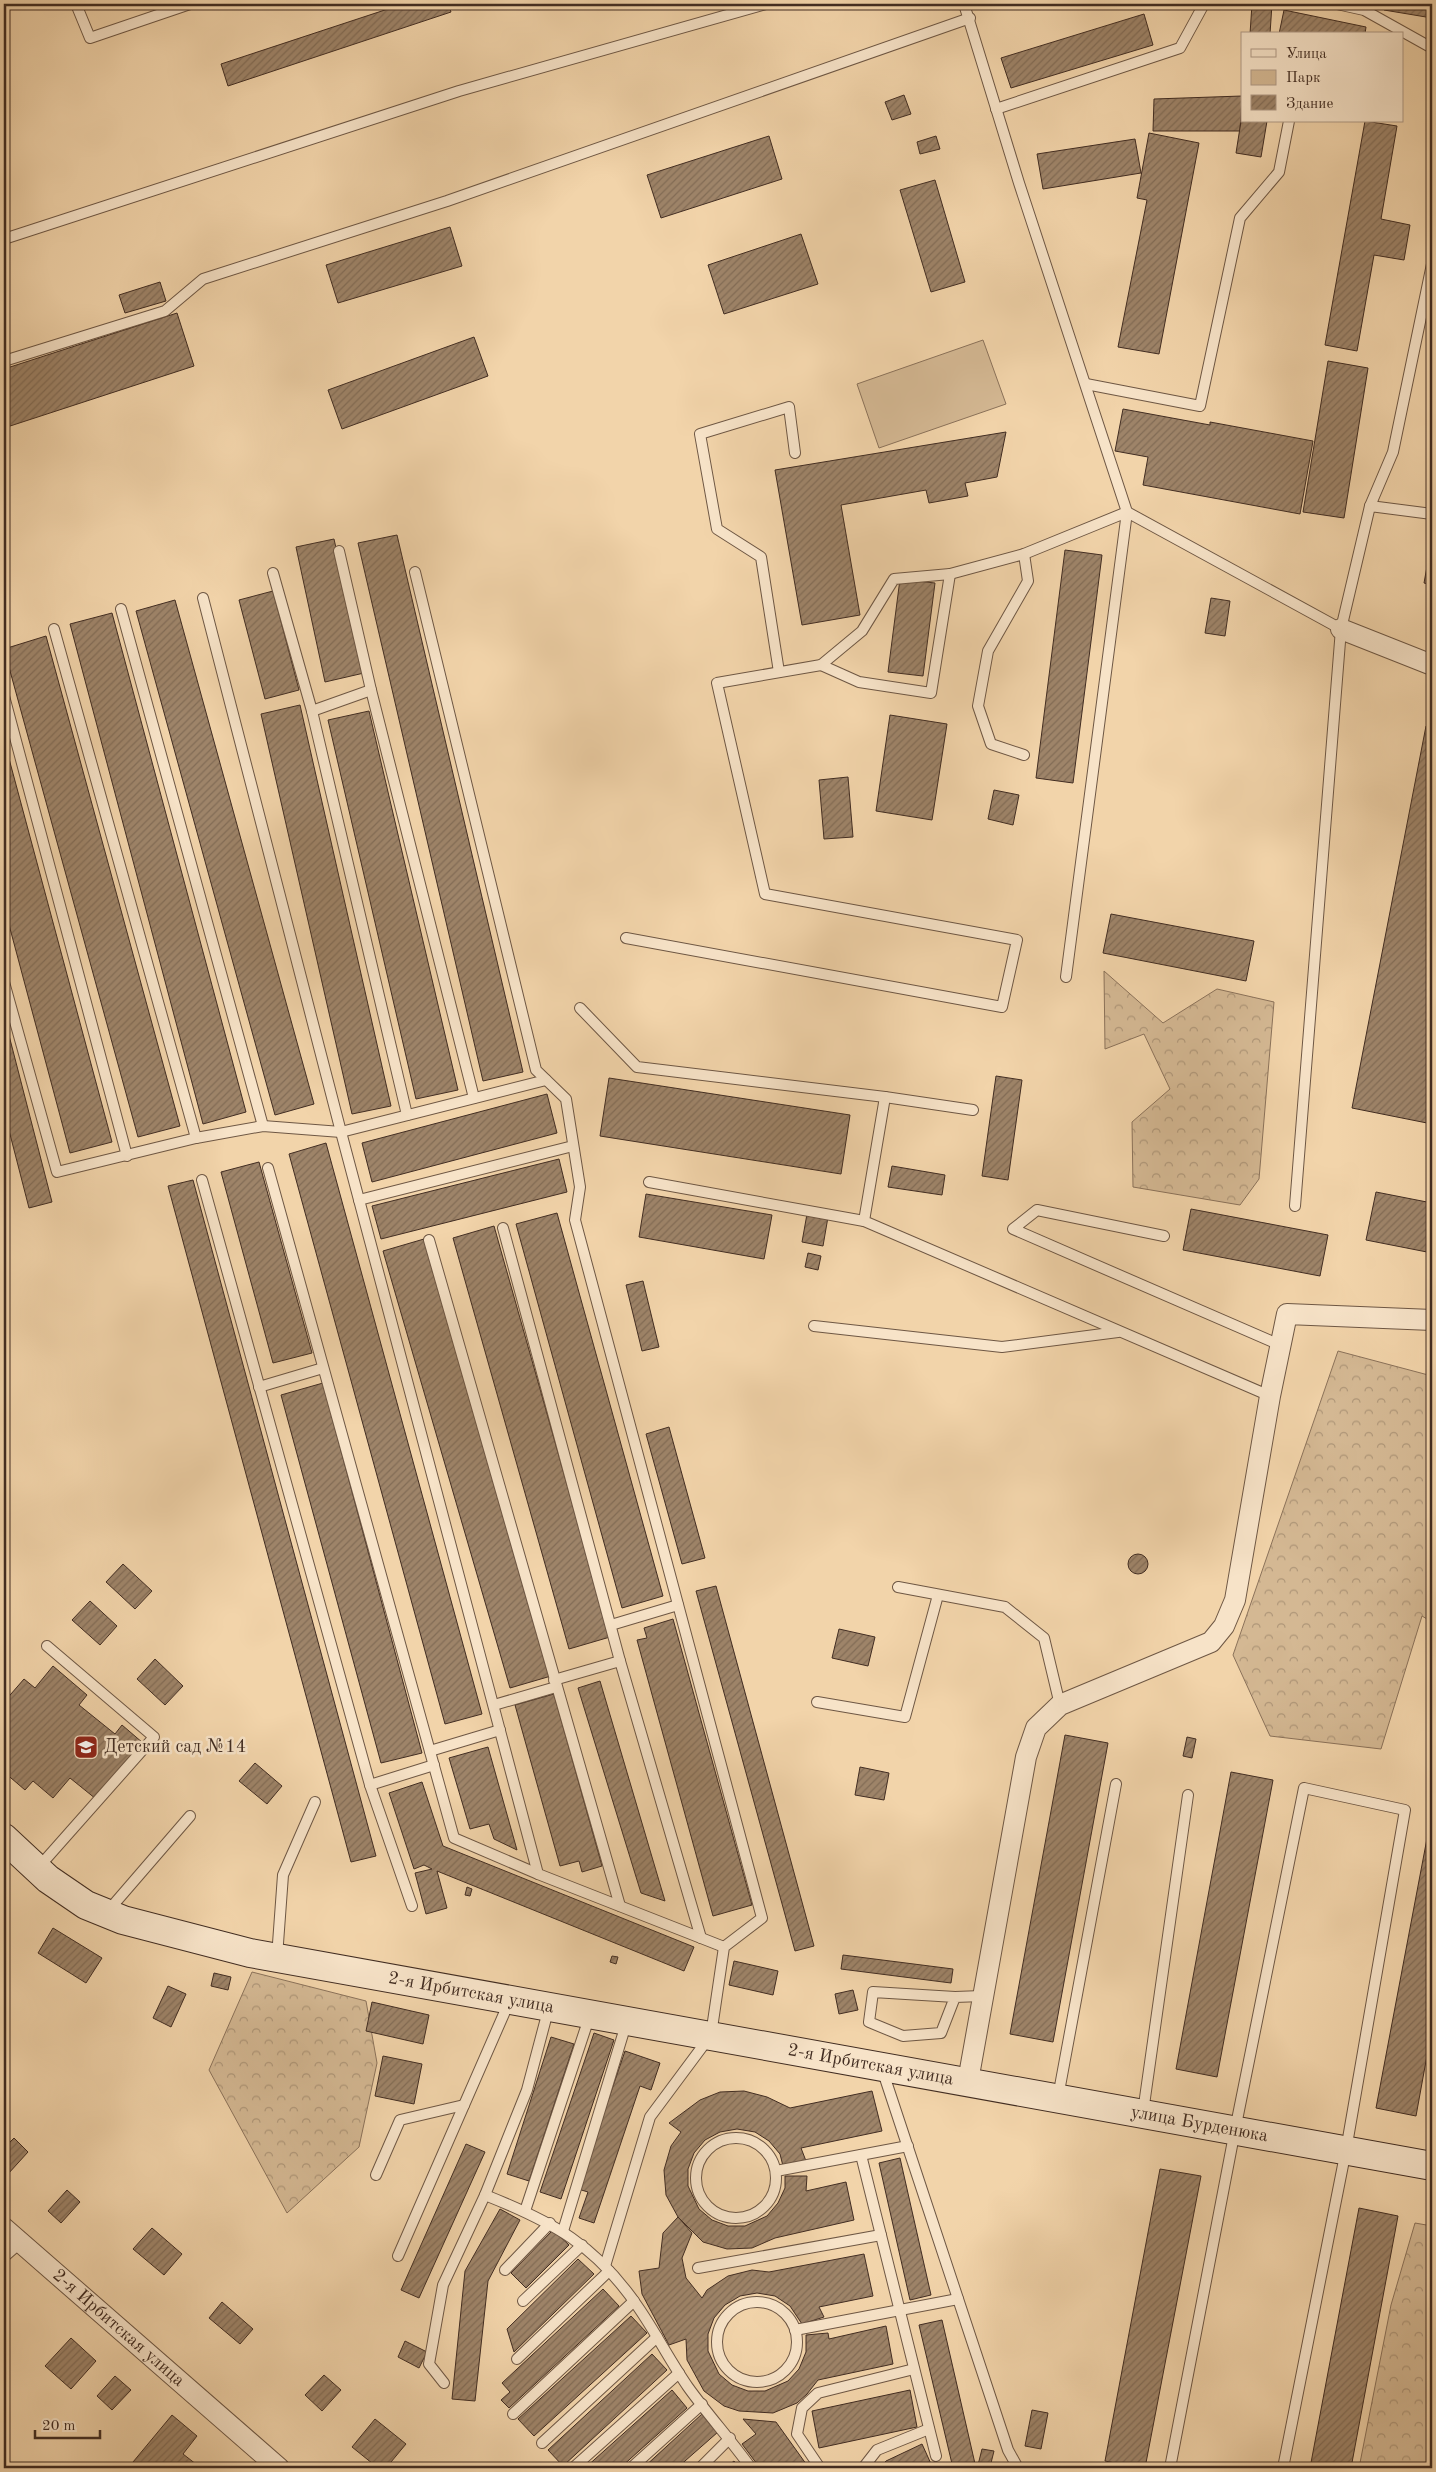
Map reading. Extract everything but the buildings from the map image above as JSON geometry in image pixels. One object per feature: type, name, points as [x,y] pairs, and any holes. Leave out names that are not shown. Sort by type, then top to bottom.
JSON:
[{"type":"street","points":[[1341,629],[1432,665]]},
{"type":"street","points":[[968,2081],[1026,1757],[1036,1728],[1060,1705],[1211,1642],[1224,1626],[1234,1600],[1270,1396],[1287,1314],[1432,1320]]},
{"type":"street","name":"2-я Ирбитская улица","points":[[4,1838],[37,1869],[86,1905],[123,1920],[232,1948],[968,2081]]},
{"type":"street","name":"улица Бурденюка","points":[[968,2081],[1432,2166]]},
{"type":"street","name":"2-я Ирбитская улица","points":[[4,2228],[279,2468]]},
{"type":"lane","points":[[76,4],[90,38],[190,4]]},
{"type":"lane","points":[[4,239],[459,91],[766,4]]},
{"type":"lane","points":[[964,4],[970,18],[996,109],[1127,512],[1066,977]]},
{"type":"lane","points":[[996,109],[1180,48],[1204,4]]},
{"type":"lane","points":[[1337,4],[1364,10],[1403,32]]},
{"type":"lane","points":[[4,361],[165,311],[203,279],[447,201],[970,18]]},
{"type":"lane","points":[[1404,32],[1432,48]]},
{"type":"lane","points":[[1086,384],[1200,406],[1240,218],[1279,172],[1289,122]]},
{"type":"lane","points":[[1295,1206],[1341,629],[1370,506],[1393,452],[1432,264]]},
{"type":"lane","points":[[779,672],[761,557],[717,529],[700,434],[789,407],[795,454]]},
{"type":"lane","points":[[1370,506],[1432,514]]},
{"type":"lane","points":[[626,938],[1002,1007],[1017,940],[765,894],[717,683],[821,665],[862,631],[894,579],[950,574],[1024,554],[1127,512]]},
{"type":"lane","points":[[1127,512],[1341,629]]},
{"type":"lane","points":[[339,551],[371,690],[474,1098]]},
{"type":"lane","points":[[1024,554],[1028,581],[988,651],[978,706],[990,744],[1024,755]]},
{"type":"lane","points":[[415,572],[536,1070],[566,1099],[580,1187],[575,1220],[762,1918],[724,1947],[711,2035],[650,2116],[607,2269],[517,2359]]},
{"type":"lane","points":[[273,573],[312,711],[407,1116]]},
{"type":"lane","points":[[821,665],[859,682],[931,693],[950,574]]},
{"type":"lane","points":[[203,598],[341,1132],[538,1874]]},
{"type":"lane","points":[[121,609],[263,1126]]},
{"type":"lane","points":[[54,629],[196,1138]]},
{"type":"lane","points":[[312,711],[371,690]]},
{"type":"lane","points":[[4,696],[126,1156]]},
{"type":"lane","points":[[4,982],[57,1172],[196,1138],[263,1126],[341,1132],[546,1080]]},
{"type":"lane","points":[[580,1008],[636,1067],[885,1097],[973,1110]]},
{"type":"lane","points":[[864,1221],[885,1097]]},
{"type":"lane","points":[[359,1200],[573,1146]]},
{"type":"lane","points":[[268,1168],[454,1838],[538,1874],[724,1947]]},
{"type":"lane","points":[[202,1180],[370,1785],[412,1906]]},
{"type":"lane","points":[[650,1182],[864,1221],[1270,1396]]},
{"type":"lane","points":[[1164,1236],[1037,1210],[1013,1229],[1280,1346]]},
{"type":"lane","points":[[503,1228],[620,1661],[700,1938]]},
{"type":"lane","points":[[429,1240],[620,1906]]},
{"type":"lane","points":[[814,1326],[1002,1347],[1120,1332]]},
{"type":"lane","points":[[259,1387],[323,1368]]},
{"type":"lane","points":[[898,1588],[1005,1607],[1044,1638],[1060,1705]]},
{"type":"lane","points":[[817,1702],[905,1717],[938,1595]]},
{"type":"lane","points":[[611,1625],[678,1605]]},
{"type":"lane","points":[[37,1869],[154,1737],[47,1646]]},
{"type":"lane","points":[[494,1705],[620,1661]]},
{"type":"lane","points":[[430,1751],[500,1730]]},
{"type":"lane","points":[[370,1785],[434,1766]]},
{"type":"lane","points":[[1058,2097],[1116,1784]]},
{"type":"lane","points":[[1170,2468],[1235,2130],[1304,1788],[1405,1810],[1346,2150],[1283,2468]]},
{"type":"lane","points":[[1142,2112],[1188,1795]]},
{"type":"lane","points":[[277,1957],[283,1875],[315,1802]]},
{"type":"lane","points":[[106,1913],[190,1816]]},
{"type":"lane","points":[[955,1997],[941,2033],[903,2036],[869,2022],[873,1992],[955,1997],[982,1996]]},
{"type":"lane","points":[[398,2256],[510,1999]]},
{"type":"lane","points":[[444,2383],[429,2364],[443,2285],[485,2195],[527,2090],[550,2006]]},
{"type":"lane","points":[[525,2211],[590,2013]]},
{"type":"lane","points":[[563,2230],[628,2020]]},
{"type":"lane","points":[[881,2065],[1008,2450],[1018,2468]]},
{"type":"lane","points":[[376,2175],[400,2120],[464,2105]]},
{"type":"lane","points":[[734,2138],[748,2140],[761,2146],[770,2156],[776,2171],[776,2183],[772,2196],[764,2207],[748,2216],[734,2218],[721,2215],[709,2207],[697,2187],[698,2166],[709,2148],[721,2141],[734,2138]]},
{"type":"lane","points":[[776,2171],[908,2146]]},
{"type":"lane","points":[[860,2155],[936,2456]]},
{"type":"lane","points":[[485,2195],[550,2222],[582,2245],[607,2269],[634,2301],[679,2373],[751,2468]]},
{"type":"lane","points":[[505,2270],[550,2222]]},
{"type":"lane","points":[[698,2268],[881,2235]]},
{"type":"lane","points":[[4,2257],[20,2243]]},
{"type":"lane","points":[[523,2301],[582,2245]]},
{"type":"lane","points":[[795,2330],[958,2299]]},
{"type":"lane","points":[[513,2414],[634,2301]]},
{"type":"lane","points":[[756,2302],[770,2304],[792,2321],[795,2330],[798,2348],[794,2361],[785,2372],[770,2381],[756,2383],[742,2380],[724,2364],[718,2352],[718,2338],[722,2324],[730,2313],[742,2305],[756,2302]]},
{"type":"lane","points":[[542,2444],[657,2337]]},
{"type":"lane","points":[[820,2468],[797,2434],[802,2408],[818,2393],[914,2369]]},
{"type":"lane","points":[[573,2468],[679,2373]]},
{"type":"lane","points":[[631,2468],[702,2404]]},
{"type":"lane","points":[[863,2468],[878,2450],[929,2429]]},
{"type":"lane","points":[[700,2468],[730,2438]]},
{"type":"green space","points":[[983,340],[1006,404],[879,448],[857,384]]},
{"type":"green space","points":[[1104,971],[1163,1023],[1217,989],[1274,1002],[1259,1179],[1240,1205],[1133,1187],[1132,1122],[1170,1089],[1144,1034],[1105,1049]]},
{"type":"green space","points":[[1338,1351],[1432,1376],[1432,1622],[1422,1616],[1381,1749],[1270,1736],[1233,1655]]},
{"type":"green space","points":[[252,1972],[366,2001],[377,2063],[359,2147],[287,2213],[209,2070]]},
{"type":"green space","points":[[1415,2223],[1432,2226],[1432,2468],[1359,2468],[1391,2305]]},
{"type":"place","name":"Детский сад №14","points":[[86,1747]]}]
